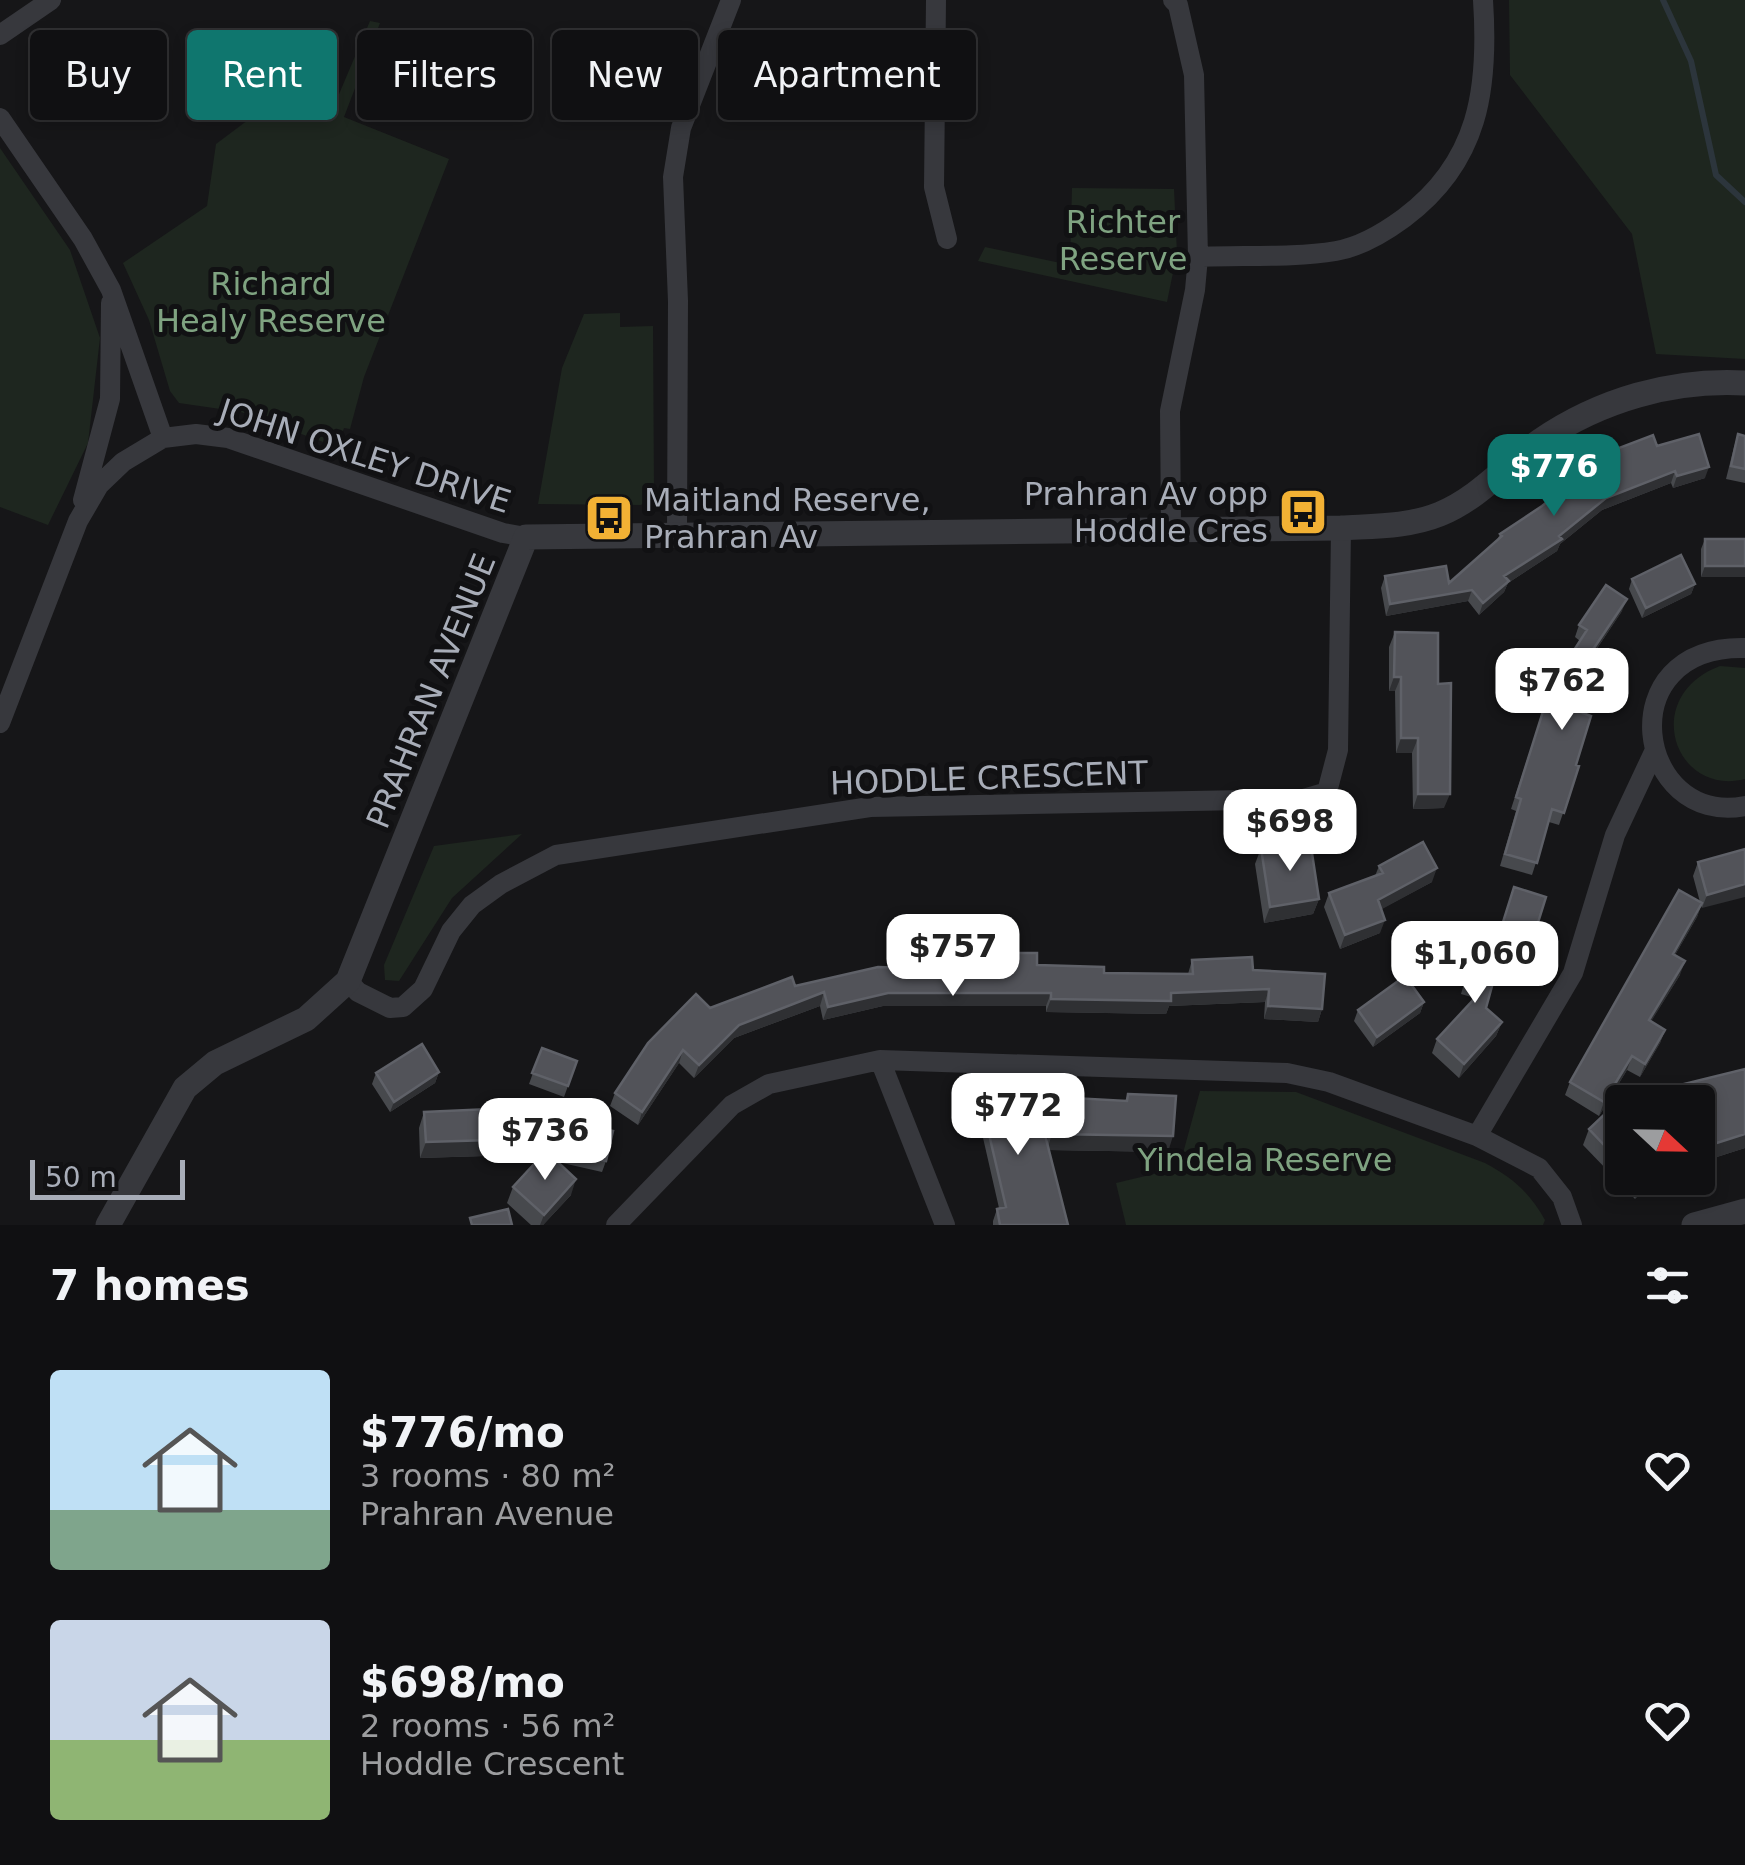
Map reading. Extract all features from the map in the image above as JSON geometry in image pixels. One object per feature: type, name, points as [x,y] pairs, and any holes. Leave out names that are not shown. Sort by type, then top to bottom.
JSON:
[{"type":"street","points":[[0,35],[51,0]]},
{"type":"street","points":[[677,534],[678,300],[673,176],[680,128],[731,0]]},
{"type":"street","points":[[936,0],[934,187],[947,239]]},
{"type":"street","points":[[1171,529],[1170,411],[1198,257],[1194,75],[1178,5],[1173,0]]},
{"type":"street","points":[[1198,257],[1338,251],[1386,231],[1432,198],[1467,147],[1482,93],[1484,0]]},
{"type":"street","points":[[0,118],[83,239],[111,290],[162,438],[123,462],[99,485],[78,522]]},
{"type":"street","points":[[0,723],[78,522],[110,400],[111,290]]},
{"type":"street","name":"PRAHRAN AVENUE","points":[[108,1225],[171,1108],[192,1080],[215,1063],[306,1019],[348,981],[526,538],[1405,524],[1468,500],[1539,442],[1618,400],[1714,381],[1745,383]]},
{"type":"street","name":"JOHN OXLEY DRIVE","points":[[162,438],[196,434],[228,438],[462,520],[526,538]]},
{"type":"street","name":"HODDLE CRESCENT","points":[[348,981],[358,992],[390,1008],[403,1007],[423,988],[451,931],[472,905],[501,884],[556,855],[870,807],[1303,799],[1327,792],[1338,750],[1341,528]]},
{"type":"street","points":[[1745,648],[1717,648],[1691,657],[1670,674],[1656,698],[1650,725],[1654,752],[1666,775],[1685,794],[1708,805],[1745,806]]},
{"type":"street","points":[[1476,1136],[1573,973],[1615,835],[1654,752]]},
{"type":"street","points":[[880,1060],[946,1225]]},
{"type":"street","points":[[616,1225],[732,1105],[769,1084],[880,1060],[1287,1073],[1329,1082],[1476,1136],[1539,1168],[1562,1198],[1572,1225]]},
{"type":"street","points":[[1694,1225],[1745,1211]]},
{"type":"green space","points":[[1509,0],[1745,0],[1745,359],[1656,354],[1632,234],[1510,75]]},
{"type":"green space","name":"Richard Healy Reserve","points":[[370,21],[380,23],[377,30],[366,30]]},
{"type":"green space","name":"Richard Healy Reserve","points":[[357,52],[357,83],[344,117],[449,159],[364,377],[350,429],[344,428],[337,447],[241,412],[179,403],[170,391],[149,320],[123,263],[207,206],[216,144],[248,120],[337,120],[337,99]]},
{"type":"green space","points":[[0,148],[70,250],[100,338],[88,443],[48,525],[0,507]]},
{"type":"green space","name":"Richter Reserve","points":[[1072,188],[1174,189],[1177,253],[1167,302],[978,261],[985,247],[1070,265]]},
{"type":"green space","points":[[620,313],[620,327],[653,326],[654,493],[641,505],[538,504],[562,368],[584,314]]},
{"type":"green space","points":[[1720,666],[1745,668],[1745,779],[1720,781],[1700,773],[1685,759],[1676,740],[1674,720],[1680,699],[1695,680]]},
{"type":"green space","points":[[522,834],[452,898],[399,981],[385,980],[384,965],[434,846]]},
{"type":"green space","name":"Yindela Reserve","points":[[1200,1091],[1296,1092],[1485,1163],[1520,1187],[1545,1220],[1543,1225],[1126,1225],[1116,1183],[1179,1168]]},
{"type":"building","points":[[1699,434],[1709,467],[1677,476],[1675,471],[1606,498],[1559,536],[1562,539],[1504,576],[1509,581],[1483,603],[1472,590],[1390,604],[1385,576],[1446,566],[1449,583],[1500,534],[1611,451],[1653,435],[1657,446]]},
{"type":"building","points":[[1738,434],[1745,436],[1745,469],[1731,466]]},
{"type":"building","points":[[1705,539],[1745,539],[1745,566],[1705,566]]},
{"type":"building","points":[[1681,555],[1695,584],[1646,608],[1632,579]]},
{"type":"building","points":[[1606,585],[1627,599],[1592,651],[1614,665],[1583,713],[1591,716],[1564,813],[1552,809],[1537,863],[1505,854],[1521,799],[1516,797],[1551,686],[1587,630],[1579,625]]},
{"type":"building","points":[[1395,632],[1438,633],[1438,684],[1451,683],[1450,794],[1418,794],[1418,738],[1401,738],[1401,677],[1394,677]]},
{"type":"building","points":[[1310,840],[1319,899],[1270,907],[1261,848]]},
{"type":"building","points":[[1423,842],[1437,868],[1378,900],[1385,920],[1345,935],[1329,893],[1383,873],[1379,866]]},
{"type":"building","points":[[1745,849],[1745,884],[1707,895],[1698,862]]},
{"type":"building","points":[[1514,887],[1546,897],[1531,945],[1499,935]]},
{"type":"building","points":[[1679,890],[1702,903],[1673,954],[1685,961],[1649,1020],[1665,1030],[1645,1064],[1632,1056],[1614,1085],[1605,1085],[1604,1102],[1570,1082]]},
{"type":"building","points":[[1478,939],[1503,946],[1486,1008],[1502,1022],[1464,1064],[1437,1039],[1486,986],[1466,980]]},
{"type":"building","points":[[970,953],[1037,953],[1037,965],[1104,967],[1104,973],[1193,974],[1192,960],[1252,957],[1253,970],[1325,974],[1322,1009],[1268,1006],[1269,989],[1171,993],[1171,1001],[1051,999],[1051,993],[888,993],[828,1007],[824,992],[739,1025],[699,1065],[683,1050],[642,1112],[615,1093],[648,1043],[696,994],[710,1008],[792,977],[795,986],[878,967],[970,970]]},
{"type":"building","points":[[1405,976],[1424,1002],[1377,1037],[1358,1010]]},
{"type":"building","points":[[422,1044],[439,1072],[394,1102],[376,1073]]},
{"type":"building","points":[[542,1048],[577,1061],[568,1086],[532,1073]]},
{"type":"building","points":[[1745,1069],[1745,1134],[1715,1144],[1715,1085],[1680,1085]]},
{"type":"building","points":[[1013,1078],[1024,1132],[1043,1127],[1068,1225],[1000,1225],[997,1209],[1006,1207],[985,1117],[968,1121],[962,1090]]},
{"type":"building","points":[[1128,1094],[1176,1096],[1173,1136],[1052,1134],[1055,1097],[1127,1101]]},
{"type":"building","points":[[490,1109],[491,1140],[426,1142],[424,1112]]},
{"type":"building","points":[[1605,1114],[1605,1146],[1589,1129]]},
{"type":"building","points":[[564,1120],[613,1131],[606,1161],[557,1150]]},
{"type":"building","points":[[546,1151],[576,1179],[544,1215],[513,1187]]},
{"type":"building","points":[[508,1209],[512,1225],[472,1225],[470,1218]]},
{"type":"waterway","points":[[1663,0],[1691,61],[1716,175],[1745,202]]},
{"type":"place","name":"Prahran Av opp Hoddle Cres","points":[[1303,512]]},
{"type":"place","name":"Maitland Reserve, Prahran Av","points":[[609,518]]}]
